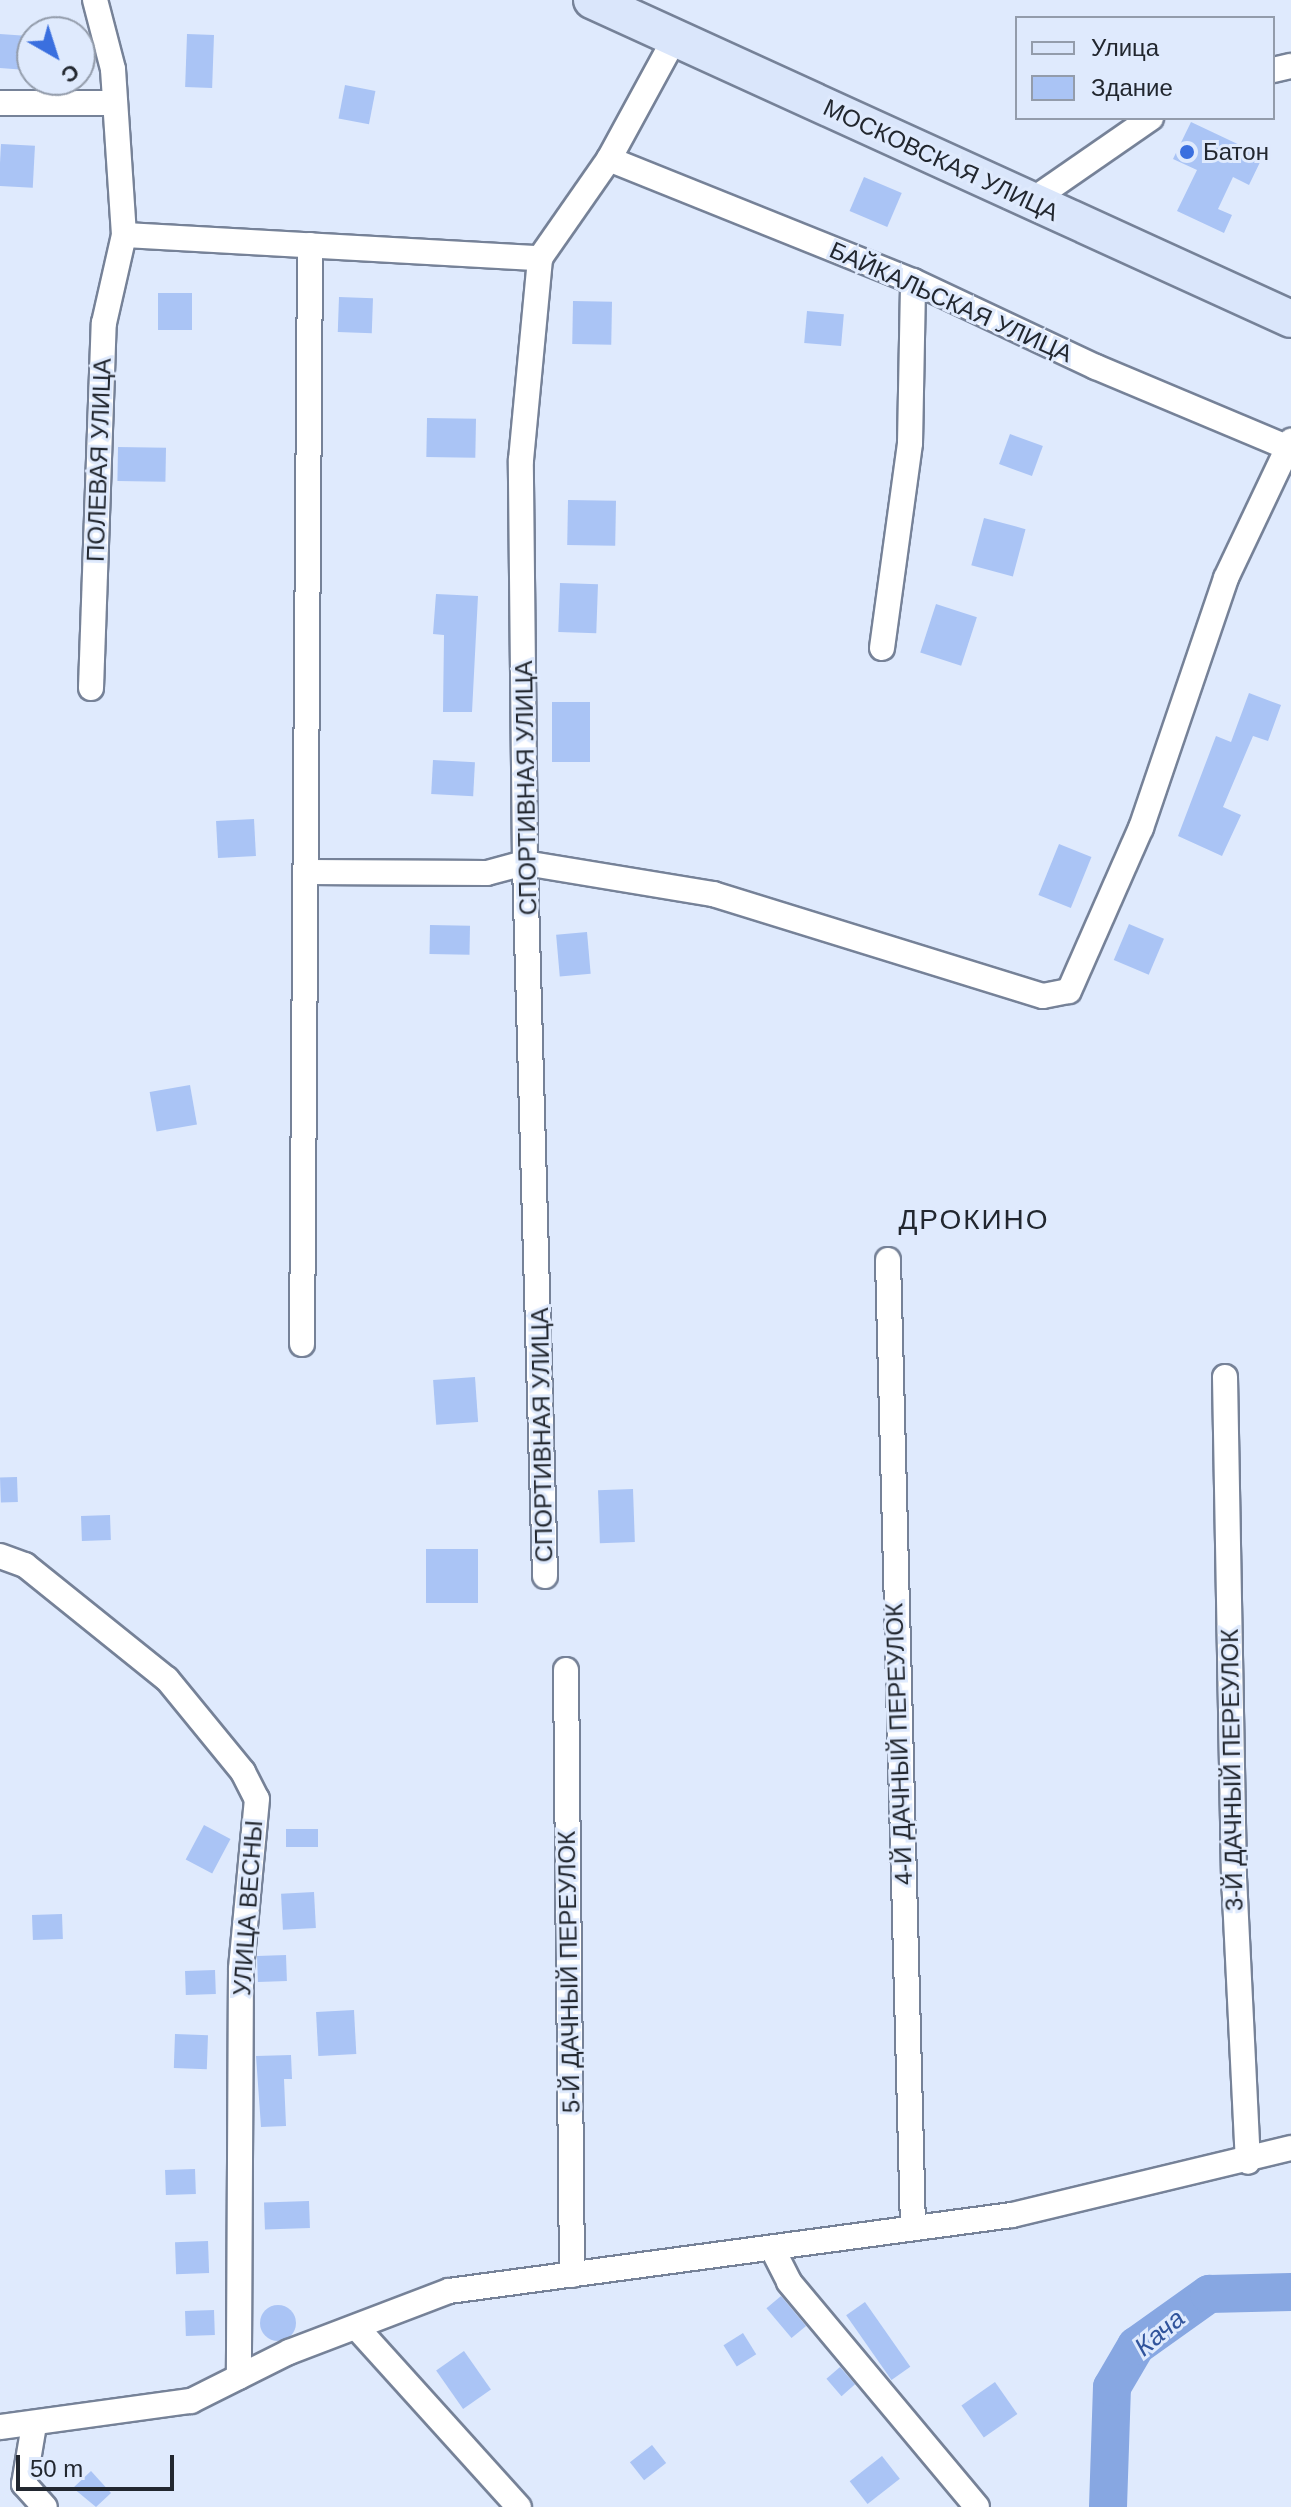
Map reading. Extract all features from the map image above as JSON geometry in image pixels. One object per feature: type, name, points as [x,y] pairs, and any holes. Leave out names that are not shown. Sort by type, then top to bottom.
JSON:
[{"type":"street","name":"ПОЛЕВАЯ УЛИЦА","points":[[91,688],[104,323],[124,235],[115,103],[104,22],[95,0]]},
{"type":"street","name":"МОСКОВСКАЯ УЛИЦА","points":[[592,0],[1291,319]]},
{"type":"street","name":"СПОРТИВНАЯ УЛИЦА","points":[[545,1576],[525,863],[521,460],[540,258],[609,159],[675,38]]},
{"type":"street","points":[[0,103],[115,103]]},
{"type":"street","points":[[1031,201],[1148,120]]},
{"type":"street","name":"БАЙКАЛЬСКАЯ УЛИЦА","points":[[609,159],[913,281],[1290,446]]},
{"type":"street","points":[[124,235],[540,258]]},
{"type":"street","points":[[302,1344],[308,872],[310,245]]},
{"type":"street","points":[[882,648],[910,443],[913,281]]},
{"type":"street","points":[[308,872],[487,873],[525,863],[713,894],[1043,996],[1069,991],[1141,828],[1226,578],[1290,446]]},
{"type":"street","name":"4-Й ДАЧНЫЙ ПЕРЕУЛОК","points":[[888,1260],[913,2228]]},
{"type":"street","name":"3-Й ДАЧНЫЙ ПЕРЕУЛОК","points":[[1225,1377],[1234,1877],[1248,2162]]},
{"type":"street","name":"УЛИЦА ВЕСНЫ","points":[[0,1556],[25,1565],[167,1679],[243,1772],[257,1799],[241,1969],[239,2377]]},
{"type":"street","name":"5-Й ДАЧНЫЙ ПЕРЕУЛОК","points":[[566,1670],[572,2275]]},
{"type":"street","points":[[0,2427],[34,2425],[191,2401],[239,2377],[449,2291],[1012,2215],[1248,2162],[1291,2148]]},
{"type":"street","points":[[772,2248],[789,2282],[977,2507]]},
{"type":"street","points":[[358,2329],[519,2507]]},
{"type":"street","points":[[34,2425],[24,2484],[45,2507]]},
{"type":"building","points":[[0,34],[16,35],[16,69],[0,68]]},
{"type":"building","points":[[187,34],[214,35],[212,88],[185,87]]},
{"type":"building","points":[[345,85],[375,91],[369,124],[339,118]]},
{"type":"building","points":[[1191,122],[1263,156],[1249,185],[1233,177],[1218,209],[1232,215],[1224,233],[1177,211],[1197,170],[1173,159]]},
{"type":"building","points":[[1,144],[35,146],[33,188],[0,186]]},
{"type":"building","points":[[864,177],[902,193],[887,227],[850,211]]},
{"type":"building","points":[[158,293],[192,293],[192,330],[158,330]]},
{"type":"building","points":[[339,297],[373,298],[372,333],[338,332]]},
{"type":"building","points":[[573,301],[612,302],[611,345],[572,344]]},
{"type":"building","points":[[807,311],[844,314],[841,346],[804,343]]},
{"type":"building","points":[[427,418],[476,419],[475,458],[426,457]]},
{"type":"building","points":[[1010,434],[1043,446],[1032,476],[999,464]]},
{"type":"building","points":[[118,447],[166,448],[165,482],[117,481]]},
{"type":"building","points":[[568,500],[616,501],[615,546],[567,545]]},
{"type":"building","points":[[984,518],[1026,529],[1013,576],[971,565]]},
{"type":"building","points":[[560,583],[598,584],[596,633],[558,632]]},
{"type":"building","points":[[436,594],[478,596],[472,712],[443,712],[444,635],[433,634]]},
{"type":"building","points":[[936,604],[977,617],[961,666],[920,653]]},
{"type":"building","points":[[1249,693],[1281,705],[1268,741],[1253,736],[1223,807],[1241,815],[1222,856],[1178,836],[1216,736],[1231,742]]},
{"type":"building","points":[[552,702],[590,702],[590,762],[552,762]]},
{"type":"building","points":[[433,760],[475,762],[473,796],[431,794]]},
{"type":"building","points":[[254,819],[256,856],[218,858],[216,821]]},
{"type":"building","points":[[1059,844],[1091,857],[1071,908],[1038,895]]},
{"type":"building","points":[[1129,924],[1164,939],[1149,975],[1114,960]]},
{"type":"building","points":[[430,925],[470,926],[469,955],[429,954]]},
{"type":"building","points":[[587,932],[591,974],[560,977],[556,935]]},
{"type":"building","points":[[190,1085],[197,1124],[157,1132],[150,1092]]},
{"type":"building","points":[[475,1377],[478,1422],[436,1425],[433,1380]]},
{"type":"building","points":[[17,1477],[18,1502],[1,1503],[0,1478]]},
{"type":"building","points":[[633,1489],[635,1542],[600,1543],[598,1490]]},
{"type":"building","points":[[110,1515],[111,1540],[82,1541],[81,1516]]},
{"type":"building","points":[[426,1549],[478,1549],[478,1603],[426,1603]]},
{"type":"building","points":[[204,1825],[230,1839],[212,1874],[186,1859]]},
{"type":"building","points":[[286,1829],[318,1829],[318,1847],[286,1847]]},
{"type":"building","points":[[314,1892],[316,1928],[283,1930],[281,1894]]},
{"type":"building","points":[[62,1914],[63,1939],[33,1940],[32,1915]]},
{"type":"building","points":[[286,1955],[287,1981],[258,1982],[257,1956]]},
{"type":"building","points":[[215,1970],[216,1994],[186,1995],[185,1971]]},
{"type":"building","points":[[354,2010],[356,2054],[318,2056],[316,2012]]},
{"type":"building","points":[[175,2034],[208,2035],[207,2069],[174,2068]]},
{"type":"building","points":[[291,2055],[292,2079],[284,2079],[286,2126],[261,2127],[256,2056]]},
{"type":"building","points":[[195,2169],[196,2194],[166,2195],[165,2170]]},
{"type":"building","points":[[309,2201],[310,2228],[265,2230],[264,2203]]},
{"type":"building","points":[[208,2241],[209,2273],[176,2274],[175,2242]]},
{"type":"building","points":[[781,2296],[806,2326],[792,2338],[766,2308]]},
{"type":"building","points":[[865,2302],[910,2367],[891,2380],[846,2315]]},
{"type":"building","points":[[278,2305],[291,2310],[296,2323],[291,2336],[278,2341],[265,2336],[260,2323],[265,2310]]},
{"type":"building","points":[[214,2310],[215,2335],[186,2336],[185,2311]]},
{"type":"building","points":[[743,2333],[756,2354],[737,2366],[723,2345]]},
{"type":"building","points":[[464,2351],[491,2390],[463,2409],[436,2371]]},
{"type":"building","points":[[840,2367],[855,2384],[842,2396],[826,2379]]},
{"type":"building","points":[[995,2382],[1017,2414],[984,2437],[961,2406]]},
{"type":"building","points":[[652,2445],[666,2463],[644,2480],[630,2462]]},
{"type":"building","points":[[882,2456],[900,2479],[868,2504],[850,2481]]},
{"type":"building","points":[[91,2471],[111,2493],[96,2507],[73,2488]]},
{"type":"waterway","name":"Кача","points":[[1108,2507],[1112,2387],[1136,2346],[1209,2294],[1291,2292]]},
{"type":"place","name":"Батон","points":[[1187,152]]},
{"type":"district","name":"ДРОКИНО","points":[[974,1220]]}]
